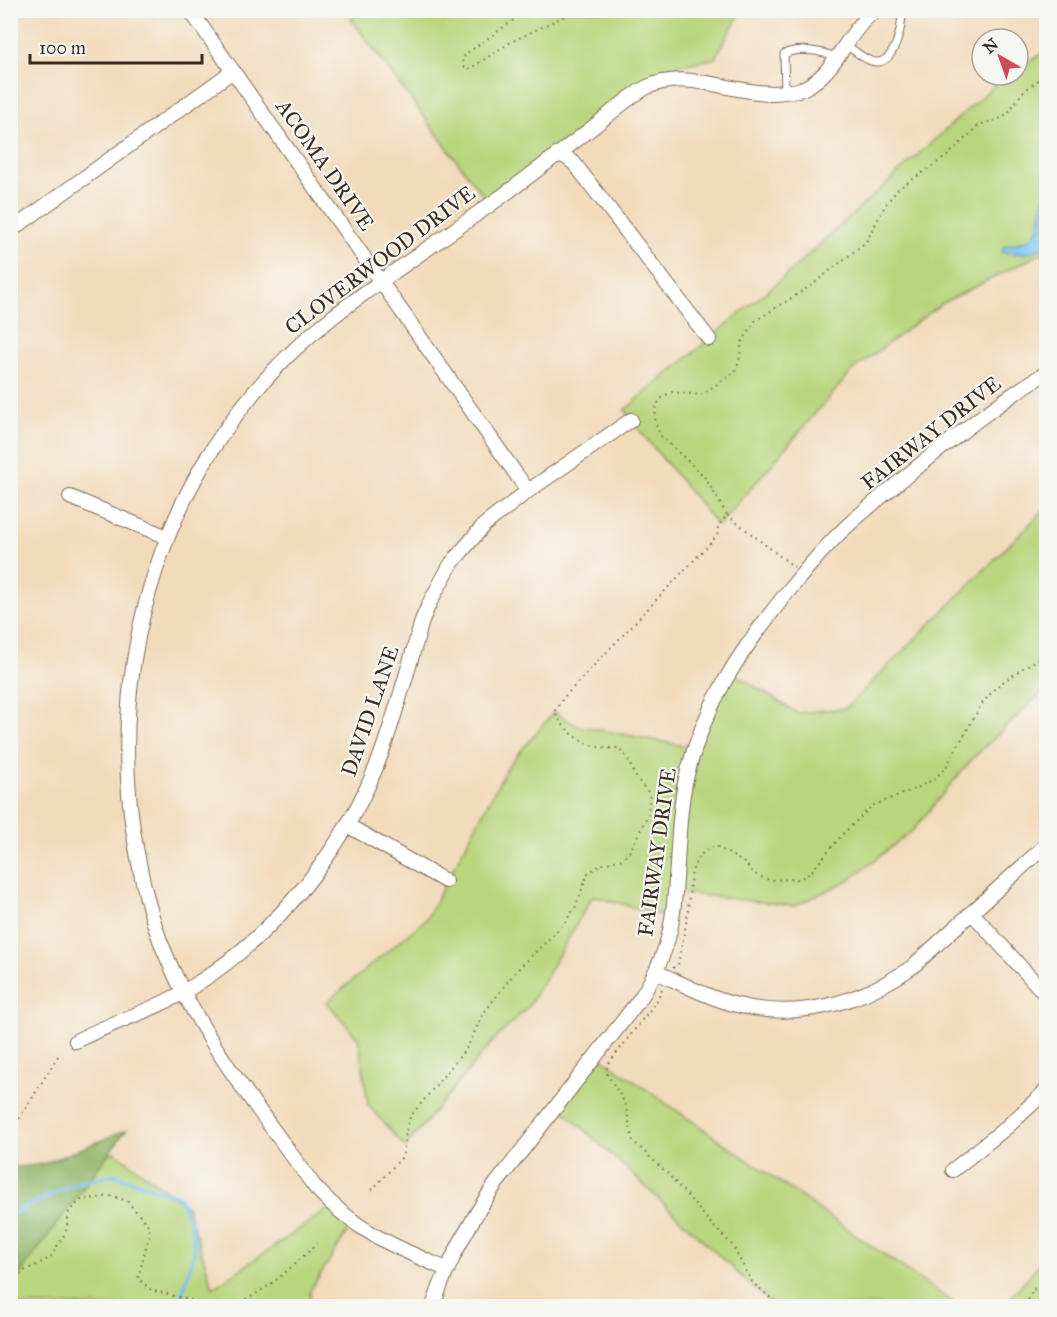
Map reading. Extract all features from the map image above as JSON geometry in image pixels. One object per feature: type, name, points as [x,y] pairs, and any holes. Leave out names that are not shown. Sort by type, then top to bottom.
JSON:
[{"type":"street","name":"ACOMA DRIVE","points":[[190,10],[528,491]]},
{"type":"street","name":"CLOVERWOOD DRIVE","points":[[446,1269],[382,1241],[353,1223],[315,1186],[219,1053],[184,992],[162,946],[146,897],[137,855],[127,770],[128,704],[135,650],[151,582],[176,517],[208,456],[254,394],[295,349],[328,321],[556,156],[639,91],[663,80],[672,79],[699,81],[757,93],[800,90],[813,82],[876,10]]},
{"type":"street","points":[[10,231],[233,71]]},
{"type":"street","points":[[556,156],[563,155],[574,163],[709,339]]},
{"type":"street","name":"FAIRWAY DRIVE","points":[[433,1306],[446,1269],[467,1227],[492,1189],[640,999],[656,972],[667,944],[672,918],[679,824],[686,781],[706,716],[729,670],[803,574],[843,530],[996,406],[1047,374]]},
{"type":"street","name":"DAVID LANE","points":[[76,1041],[184,992],[222,966],[267,927],[296,896],[323,862],[347,825],[362,796],[383,749],[423,618],[442,579],[472,537],[484,525],[528,491],[631,420]]},
{"type":"street","points":[[70,497],[167,537]]},
{"type":"street","points":[[347,825],[445,881]]},
{"type":"street","points":[[656,972],[708,996],[733,1004],[776,1011],[827,1006],[868,993],[891,982],[912,967],[1047,845]]},
{"type":"street","points":[[972,913],[1047,995]]},
{"type":"street","points":[[953,1170],[1007,1127],[1047,1091]]},
{"type":"lane","points":[[846,45],[873,62],[885,61],[892,54],[897,39],[902,10]]},
{"type":"lane","points":[[785,92],[784,60],[787,52],[819,52],[836,57]]},
{"type":"path","points":[[528,10],[467,53],[462,59],[465,69],[471,68],[512,42],[577,10]]},
{"type":"path","points":[[803,574],[727,515],[704,476],[661,436],[655,423],[656,405],[671,392],[701,395],[735,372],[742,342],[755,321],[812,285],[866,242],[886,204],[898,189],[947,156],[979,125],[999,119],[1008,113],[1023,92],[1047,74]]},
{"type":"path","points":[[372,1190],[403,1156],[410,1118],[468,1046],[483,1014],[516,971],[564,924],[576,906],[588,873],[600,865],[622,859],[630,851],[648,815],[650,794],[634,775],[626,755],[616,748],[590,747],[562,724],[554,711],[564,697],[717,536],[718,526],[727,515]]},
{"type":"path","points":[[674,967],[678,964],[688,914],[691,876],[694,865],[706,849],[716,846],[746,864],[754,874],[769,880],[799,879],[810,873],[843,834],[872,806],[934,779],[946,767],[981,705],[996,687],[1047,655]]},
{"type":"path","points":[[663,986],[656,1002],[609,1063],[607,1074],[625,1103],[633,1141],[669,1175],[732,1245],[752,1282],[780,1306]]},
{"type":"path","points":[[10,1134],[60,1053]]},
{"type":"path","points":[[19,1306],[11,1285],[24,1271],[50,1258],[66,1232],[69,1210],[81,1200],[112,1196],[128,1201],[148,1225],[149,1236],[138,1278],[151,1290],[214,1306]]},
{"type":"path","points":[[229,1306],[237,1304],[277,1279],[317,1244]]},
{"type":"path","points":[[1027,1306],[1031,1293],[1039,1283],[1047,1279]]},
{"type":"green space","points":[[360,10],[741,11],[715,58],[681,65],[639,91],[490,205],[351,19]]},
{"type":"green space","points":[[1046,51],[1046,251],[941,304],[853,370],[718,526],[625,410],[785,276],[992,87],[1030,87],[1030,61]]},
{"type":"green space","points":[[1046,508],[1046,689],[973,758],[913,830],[848,881],[794,906],[675,892],[672,918],[593,896],[528,1007],[493,1041],[405,1147],[368,1105],[359,1040],[327,1002],[426,919],[508,766],[554,712],[575,725],[695,748],[729,670],[797,713],[846,708]]},
{"type":"green space","points":[[597,1055],[958,1306],[773,1306],[558,1105]]},
{"type":"green space","points":[[126,1130],[11,1286],[11,1168],[44,1164]]},
{"type":"green space","points":[[115,1152],[187,1206],[213,1288],[333,1206],[353,1223],[310,1291],[310,1306],[11,1306],[11,1179]]},
{"type":"green space","points":[[1046,1255],[1046,1306],[1004,1306]]},
{"type":"water","points":[[1046,190],[1046,247],[1024,254],[1002,252],[1005,245],[1019,243],[1034,234],[1038,228]]},
{"type":"waterway","points":[[10,1215],[78,1182],[115,1175],[179,1197],[191,1222],[195,1249],[179,1306]]}]
